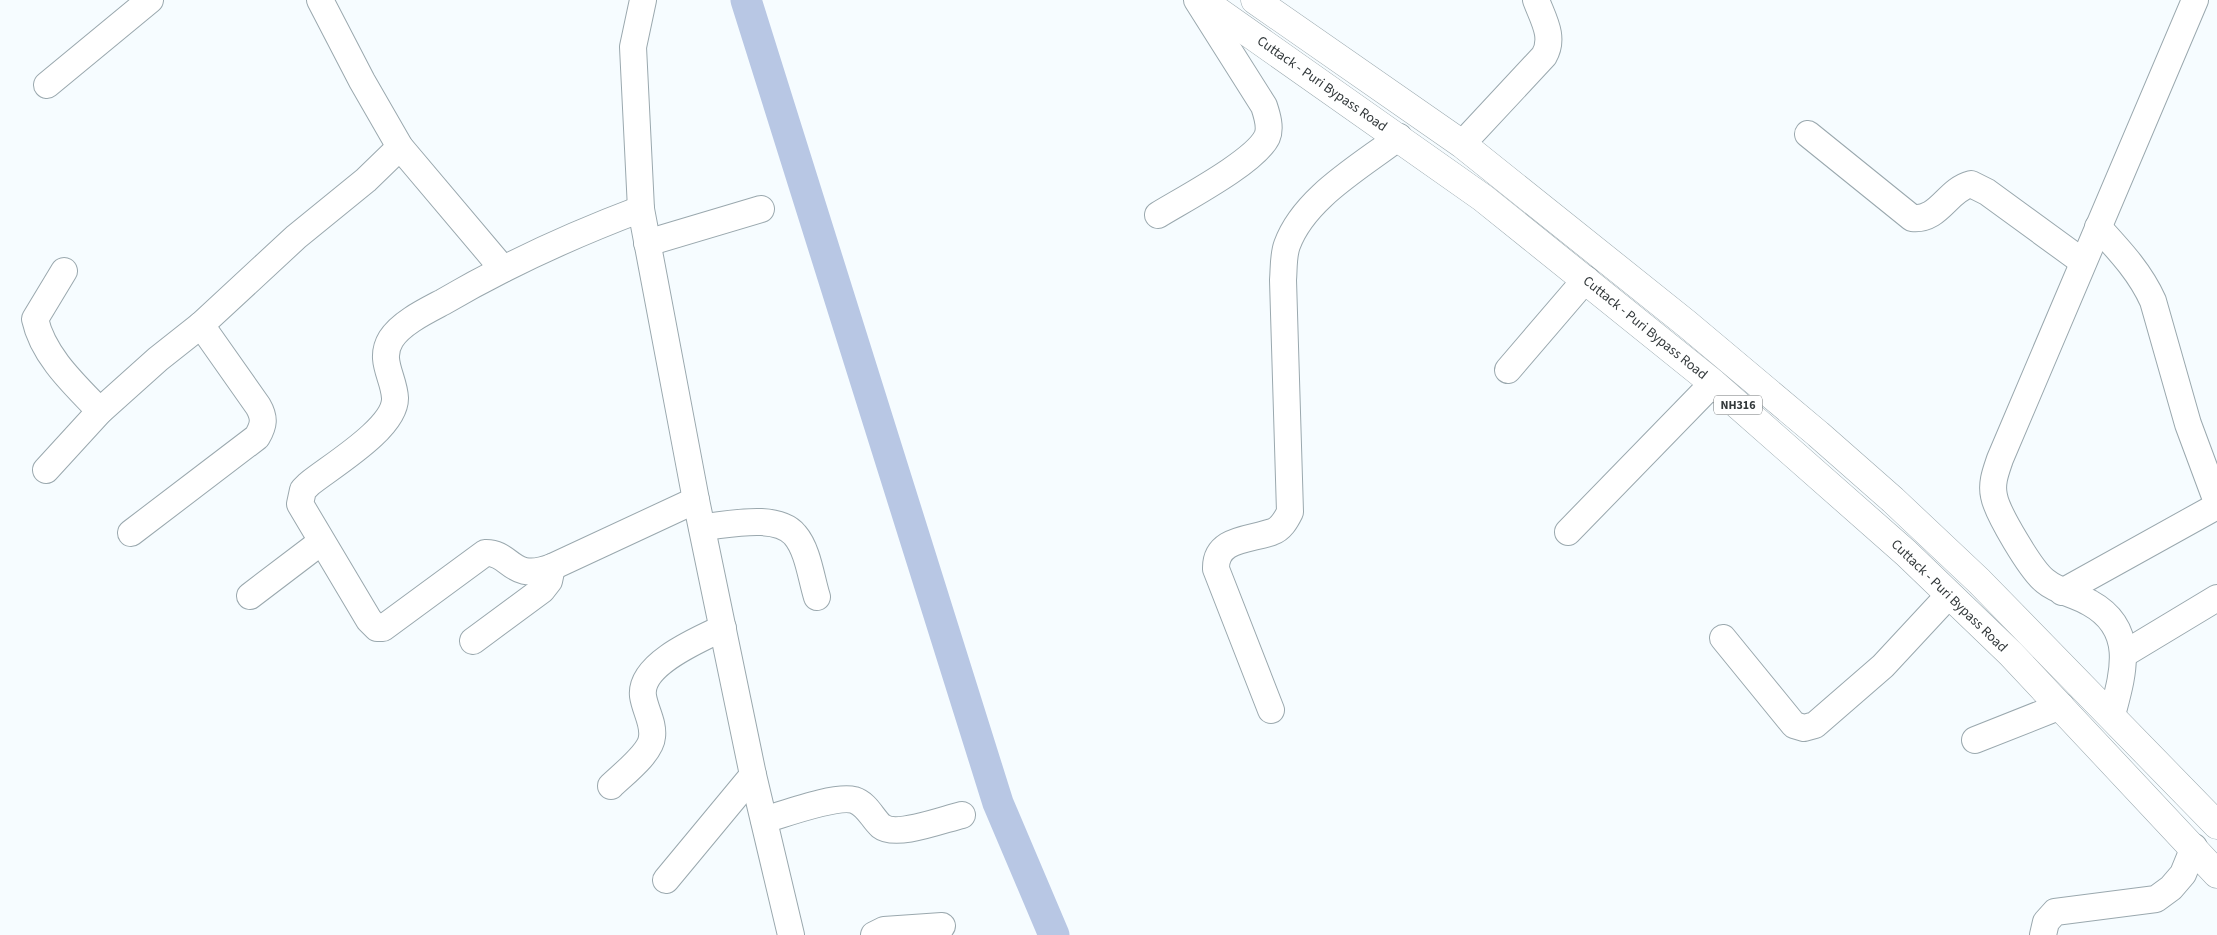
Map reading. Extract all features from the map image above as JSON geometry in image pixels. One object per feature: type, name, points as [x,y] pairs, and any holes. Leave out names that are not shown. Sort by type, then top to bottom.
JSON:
[{"type":"highway","name":"Cuttack - Puri Bypass Road","points":[[1202,0],[1483,198],[1713,383],[1906,553],[2061,706],[2194,847],[2217,874]]},
{"type":"highway","name":"Cuttack - Puri Bypass Road","points":[[1255,0],[1462,144],[1687,324],[1893,500],[1979,581],[2112,715],[2217,825]]},
{"type":"street","points":[[47,85],[150,0]]},
{"type":"street","points":[[320,0],[362,81],[400,147],[503,269]]},
{"type":"street","points":[[643,0],[633,47],[641,209],[696,500],[753,775],[791,935]]},
{"type":"street","points":[[1158,215],[1255,154],[1268,135],[1268,118],[1264,106],[1197,0]]},
{"type":"street","points":[[1462,144],[1544,56],[1549,47],[1550,36],[1536,0]]},
{"type":"street","points":[[2112,715],[2124,670],[2124,654],[2118,635],[2106,615],[2090,603],[2062,592],[2045,581],[2032,566],[2000,512],[1994,497],[1993,480],[2000,459],[2195,0]]},
{"type":"street","points":[[1808,134],[1912,218],[1922,219],[1934,213],[1961,186],[1971,184],[1987,192],[2083,262]]},
{"type":"street","points":[[1271,710],[1216,569],[1216,559],[1222,550],[1231,543],[1246,537],[1273,532],[1284,523],[1290,512],[1283,280],[1286,247],[1298,220],[1315,201],[1399,137]]},
{"type":"street","points":[[46,470],[100,411],[158,359],[201,325],[296,237],[346,197],[400,147]]},
{"type":"street","points":[[641,209],[580,232],[503,269],[406,324],[391,339],[386,351],[386,362],[395,398],[393,409],[377,430],[309,484],[300,497],[302,510],[369,620],[377,628],[383,628],[485,553],[498,555],[509,565],[534,573],[552,567],[696,500]]},
{"type":"street","points":[[647,243],[761,209]]},
{"type":"street","points":[[2098,227],[2131,264],[2145,283],[2153,301],[2188,424],[2217,502]]},
{"type":"street","points":[[64,272],[35,319],[38,334],[67,378],[100,411]]},
{"type":"street","points":[[1508,370],[1586,279]]},
{"type":"street","points":[[131,534],[257,437],[264,427],[263,416],[258,406],[201,325]]},
{"type":"street","points":[[1568,532],[1713,383]]},
{"type":"street","points":[[2062,592],[2217,506]]},
{"type":"street","points":[[702,527],[776,522],[788,528],[796,535],[802,549],[817,597]]},
{"type":"street","points":[[250,596],[321,542]]},
{"type":"street","points":[[473,641],[542,590],[548,581],[552,567]]},
{"type":"street","points":[[1724,638],[1794,725],[1804,728],[1814,725],[1883,666],[1949,595]]},
{"type":"street","points":[[2124,654],[2217,598]]},
{"type":"street","points":[[611,786],[646,750],[652,738],[643,695],[644,683],[649,675],[658,665],[689,644],[723,628]]},
{"type":"street","points":[[1975,740],[2061,706]]},
{"type":"street","points":[[666,880],[753,775]]},
{"type":"street","points":[[764,820],[836,800],[854,800],[866,807],[881,825],[898,831],[962,815]]},
{"type":"street","points":[[2043,935],[2046,922],[2055,912],[2156,899],[2171,888],[2183,874],[2194,847]]},
{"type":"street","points":[[874,935],[884,930],[942,926]]},
{"type":"waterway","points":[[746,0],[998,803],[1054,935]]}]
